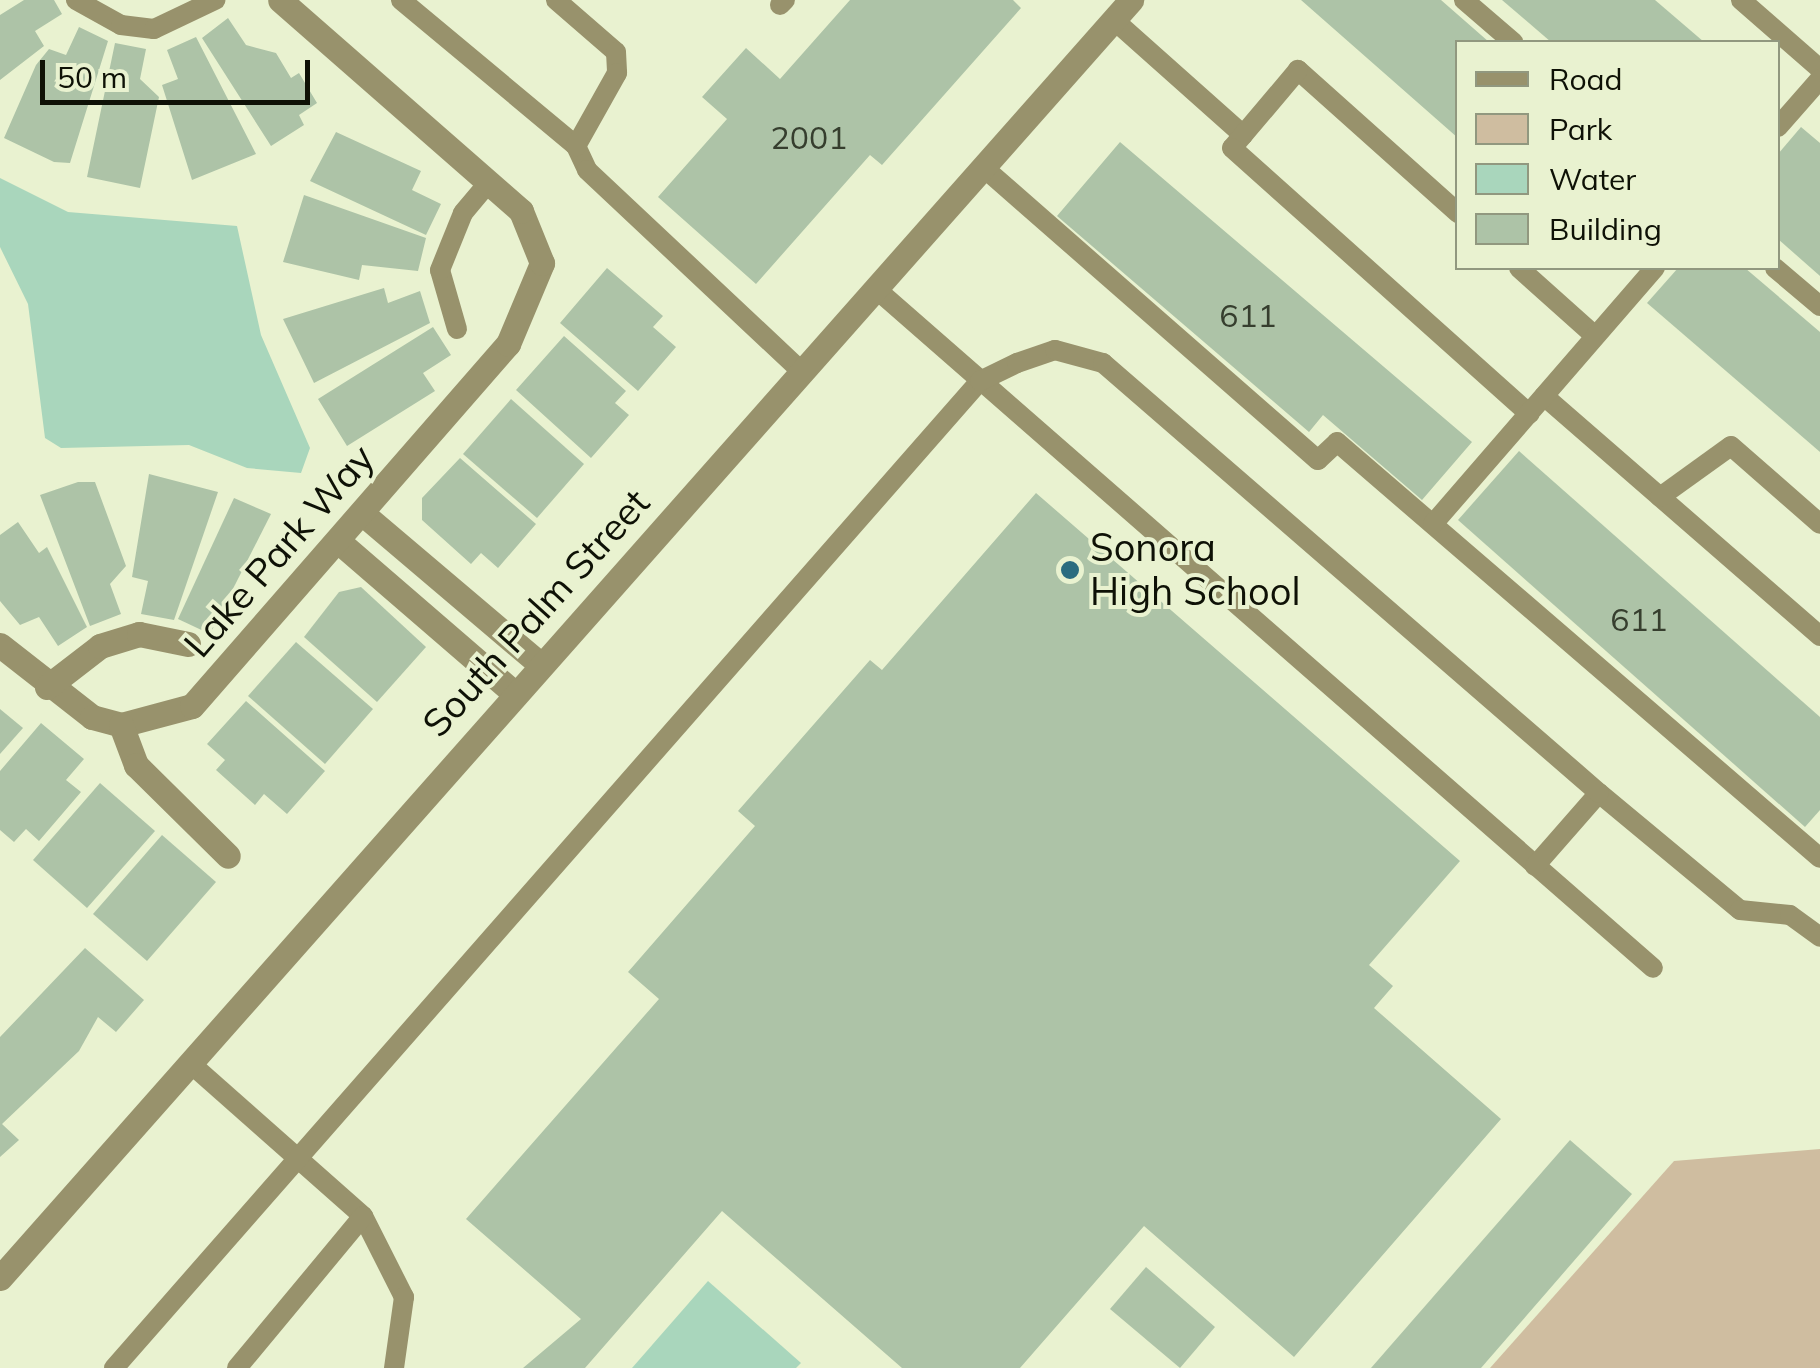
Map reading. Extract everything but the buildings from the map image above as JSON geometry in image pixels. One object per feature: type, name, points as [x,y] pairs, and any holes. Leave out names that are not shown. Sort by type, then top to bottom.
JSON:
[{"type":"street","points":[[280,0],[488,182]]},
{"type":"street","name":"South Palm Street","points":[[0,1278],[1124,6]]},
{"type":"street","name":"Lake Park Way","points":[[121,725],[192,706],[508,344],[542,263],[521,211],[488,182]]},
{"type":"street","points":[[362,514],[540,664]]},
{"type":"street","points":[[338,541],[514,693]]},
{"type":"street","points":[[46,687],[100,646],[139,634],[188,644]]},
{"type":"street","points":[[0,645],[46,687],[121,725],[136,765],[228,856]]},
{"type":"lane","points":[[76,0],[121,25],[154,29],[215,0]]},
{"type":"lane","points":[[401,0],[576,146],[588,170],[802,371]]},
{"type":"lane","points":[[556,0],[616,52],[617,73],[576,146]]},
{"type":"lane","points":[[1464,0],[1511,40]]},
{"type":"lane","points":[[1741,0],[1820,69]]},
{"type":"lane","points":[[1124,6],[1243,135]]},
{"type":"lane","points":[[1455,210],[1298,70],[1232,148],[1529,414]]},
{"type":"lane","points":[[1780,125],[1820,79]]},
{"type":"lane","points":[[983,167],[1318,460],[1337,442],[1817,850]]},
{"type":"lane","points":[[457,329],[440,270],[488,182]]},
{"type":"lane","points":[[1520,270],[1596,336]]},
{"type":"lane","points":[[1433,524],[1652,270]]},
{"type":"lane","points":[[1777,270],[1820,306]]},
{"type":"lane","points":[[876,288],[1653,968]]},
{"type":"lane","points":[[114,1368],[980,380],[1055,350],[1103,363],[1599,793],[1740,910],[1790,915],[1820,937]]},
{"type":"lane","points":[[1544,396],[1820,636]]},
{"type":"lane","points":[[1660,496],[1730,446],[1820,524]]},
{"type":"lane","points":[[1535,866],[1599,793]]},
{"type":"lane","points":[[190,1063],[364,1216],[404,1297],[394,1368]]},
{"type":"lane","points":[[237,1368],[364,1216]]},
{"type":"green space","points":[[1820,1149],[1820,1368],[1490,1368],[1674,1161]]},
{"type":"water","points":[[0,178],[68,212],[237,226],[261,335],[310,448],[301,473],[247,468],[189,445],[61,448],[45,438],[28,304],[0,247]]},
{"type":"water","points":[[708,1281],[801,1363],[796,1368],[632,1368]]},
{"type":"place","name":"Sonora High School","points":[[1070,570]]}]
